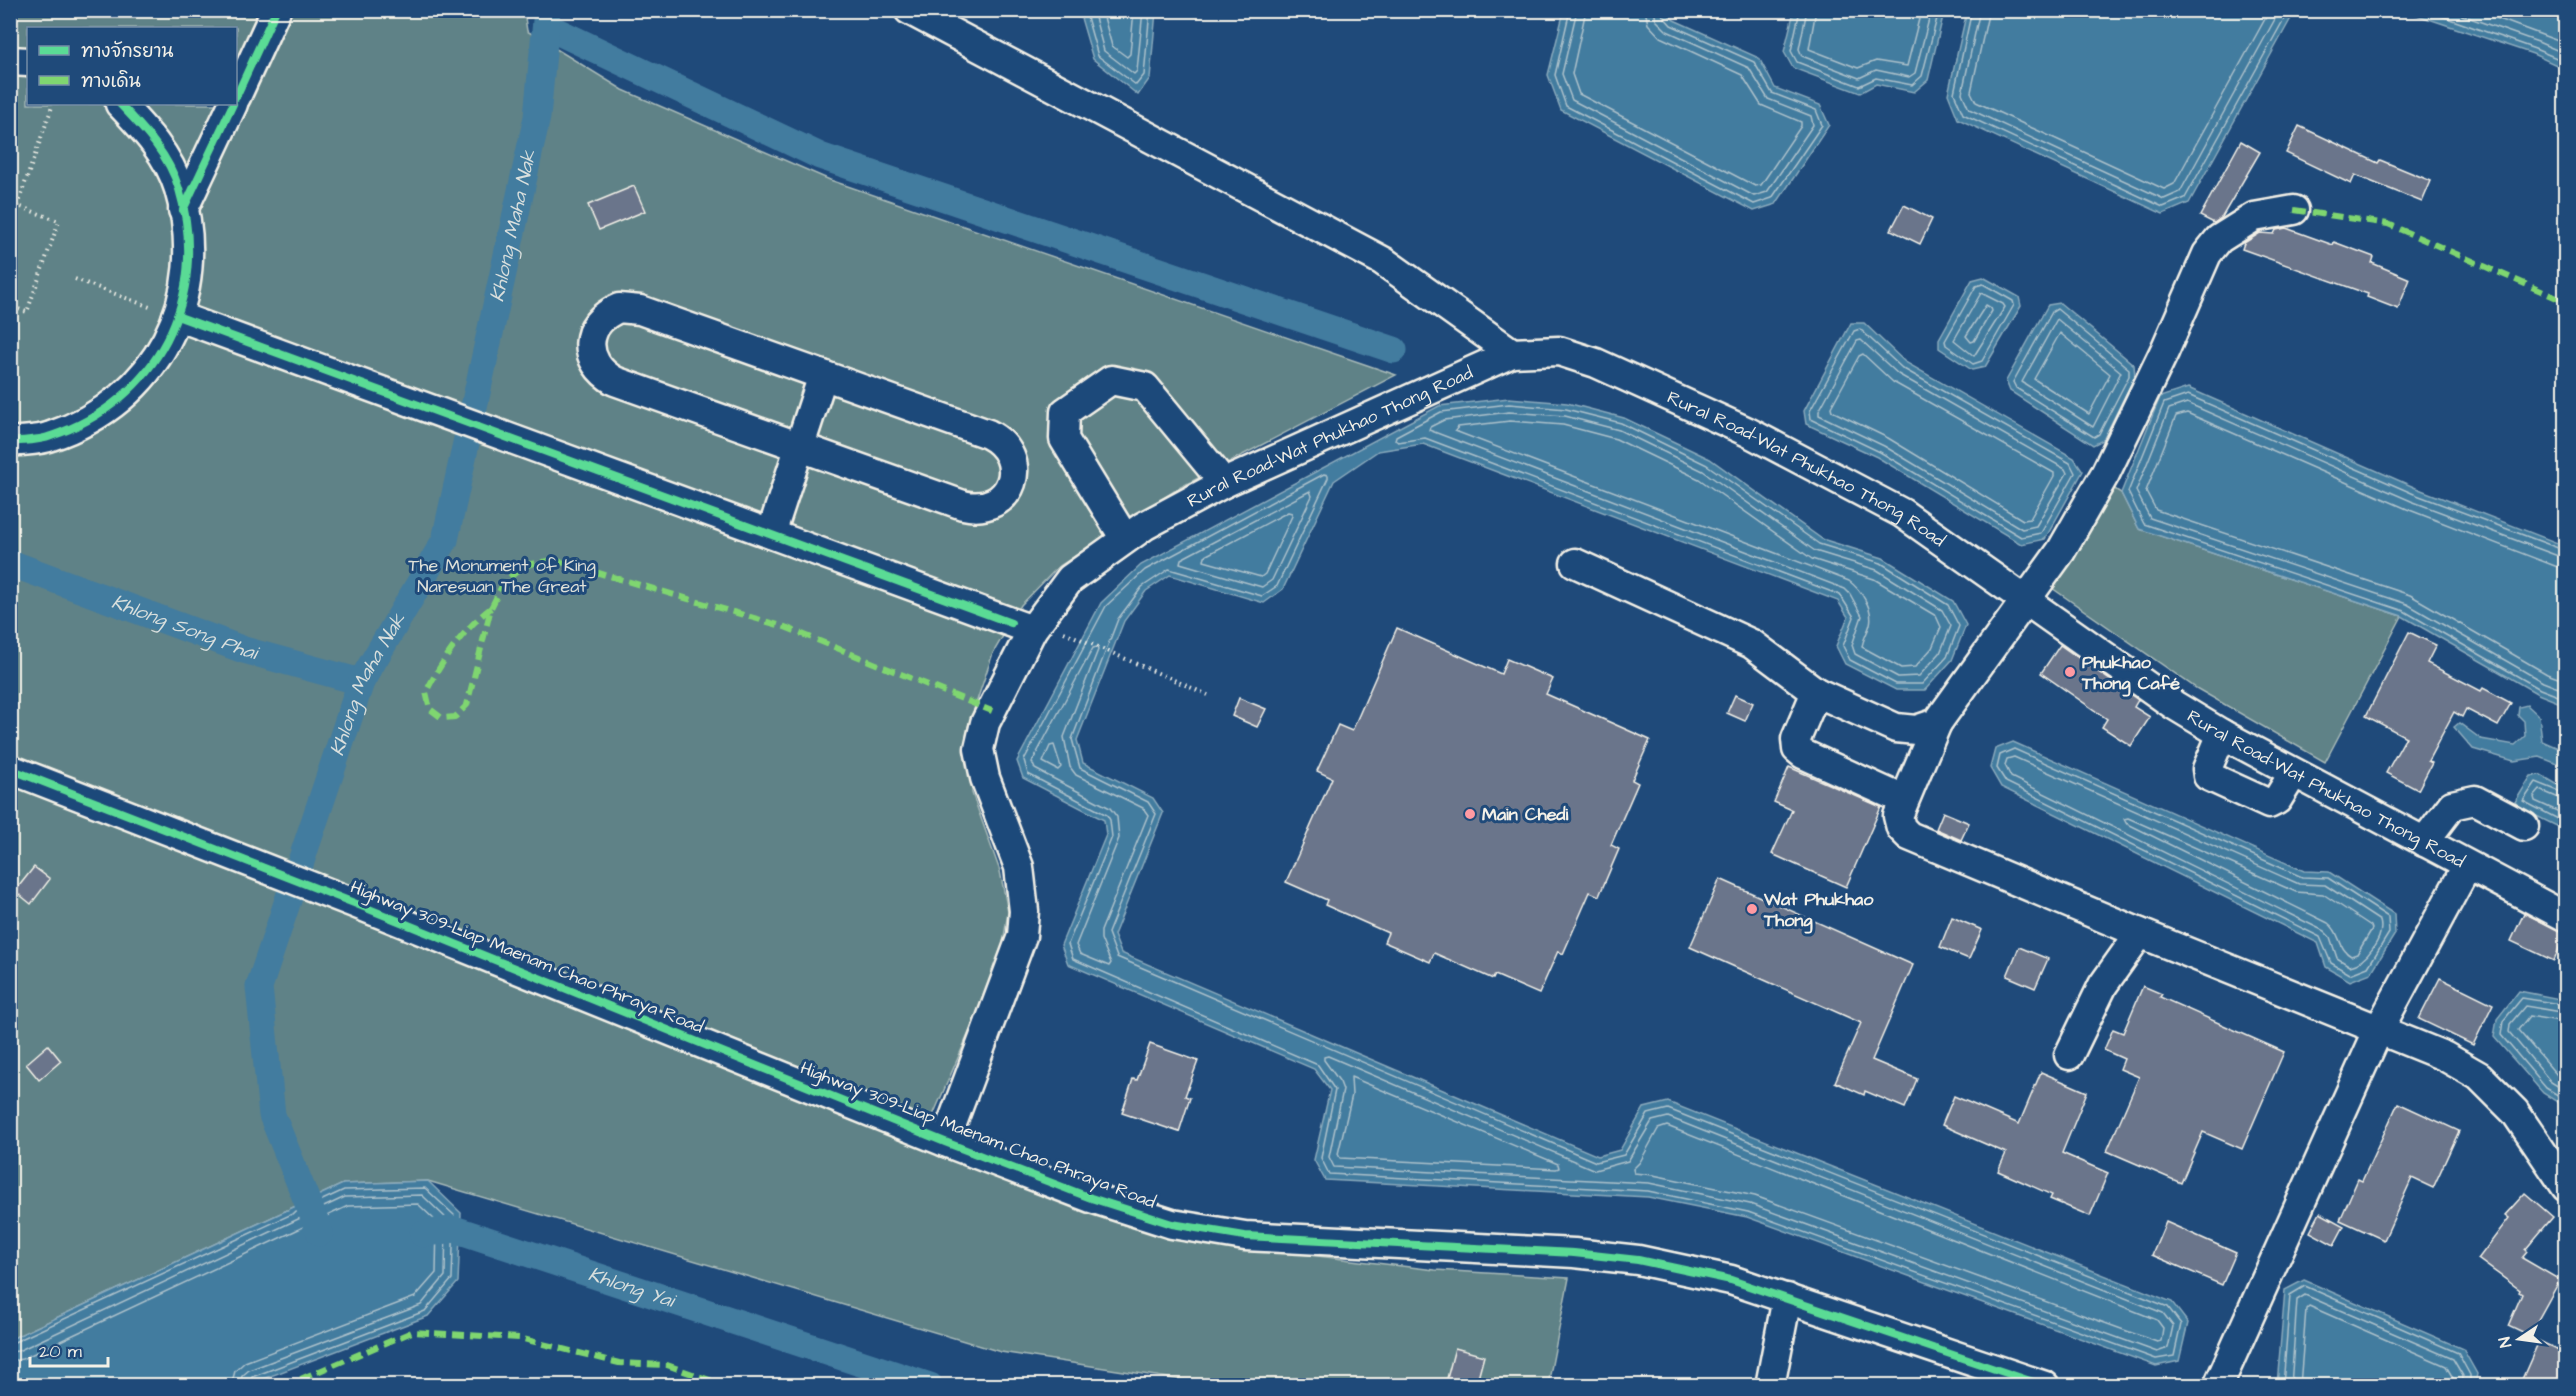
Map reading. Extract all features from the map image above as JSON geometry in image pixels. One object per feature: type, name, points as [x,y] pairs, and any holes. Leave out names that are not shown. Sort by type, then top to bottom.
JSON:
[{"type":"street","points":[[237,95],[276,10]]},
{"type":"street","points":[[909,10],[1383,261],[1512,353]]},
{"type":"street","points":[[10,61],[27,62]]},
{"type":"street","points":[[10,442],[49,437],[97,417],[138,384],[168,341],[186,292],[189,239],[179,188],[155,141],[121,105]]},
{"type":"street","points":[[183,210],[233,105]]},
{"type":"street","points":[[2294,210],[2254,217],[2219,240],[2207,254],[2165,350],[2105,474],[2061,551],[1937,723],[1898,816],[1901,828],[1909,836],[2140,933],[2444,1056],[2479,1076],[2515,1112],[2565,1187]]},
{"type":"street","points":[[619,308],[629,308],[823,375],[999,440],[1011,457],[1013,477],[1004,496],[995,503],[975,508],[800,446],[615,381],[605,375],[592,359],[591,337],[600,319],[619,308]]},
{"type":"street","points":[[177,316],[1032,630]]},
{"type":"street","name":"Rural Road-Wat Phukhao Thong Road","points":[[945,1142],[1022,936],[1024,911],[1019,867],[985,778],[979,749],[985,723],[1032,630],[1070,579],[1144,526],[1224,483],[1512,353],[1559,351],[1596,363],[1748,432],[1902,513],[2174,705],[2293,774],[2565,917]]},
{"type":"street","points":[[771,534],[823,375]]},
{"type":"street","points":[[1125,539],[1064,439],[1065,412],[1111,380],[1145,387],[1224,483]]},
{"type":"street","points":[[1575,563],[1752,644],[1816,692],[1896,729],[1916,730],[1937,723]]},
{"type":"street","points":[[1816,692],[1796,740],[1797,749],[1803,754],[1904,800]]},
{"type":"street","points":[[2222,734],[2207,769],[2208,776],[2270,804],[2277,800],[2293,774]]},
{"type":"street","name":"Highway 309-Liap Maenam Chao Phraya Road","points":[[10,769],[354,903],[945,1142],[1091,1198],[1173,1224],[1245,1236],[1575,1253],[1638,1260],[1731,1280],[2045,1386]]},
{"type":"street","points":[[2424,842],[2452,805],[2475,800],[2524,826]]},
{"type":"street","points":[[2218,1386],[2378,1031],[2468,866]]},
{"type":"street","points":[[2069,1055],[2103,985],[2140,933]]},
{"type":"street","points":[[1770,1386],[1787,1298]]},
{"type":"path","points":[[17,206],[54,105]]},
{"type":"path","points":[[10,203],[59,221],[27,312],[10,306]]},
{"type":"path","points":[[75,279],[177,316]]},
{"type":"path","points":[[1068,633],[1208,694]]},
{"type":"green space","name":"The Monument of King Naresuan The Great","points":[[10,11],[524,11],[527,31],[623,90],[830,180],[1396,375],[1179,488],[1058,567],[1021,605],[993,653],[968,727],[972,793],[1000,871],[1008,912],[1000,961],[921,1143],[1284,1252],[1435,1270],[1569,1278],[1548,1385],[1214,1385],[1001,1352],[428,1181],[343,1184],[11,1339]]},
{"type":"green space","points":[[2107,484],[2121,493],[2139,529],[2402,616],[2325,762],[2196,688],[2052,588]]},
{"type":"water","points":[[1940,10],[1943,16],[1928,80],[1914,92],[1876,84],[1860,93],[1793,68],[1784,52],[1794,11]]},
{"type":"water","points":[[1079,11],[1156,11],[1150,78],[1138,95],[1093,59]]},
{"type":"water","points":[[1564,11],[1665,11],[1674,20],[1759,58],[1775,88],[1820,105],[1829,125],[1776,204],[1754,211],[1561,110],[1548,75]]},
{"type":"water","points":[[1967,11],[2295,11],[2189,203],[2163,214],[1958,119],[1948,94]]},
{"type":"water","points":[[2405,11],[2565,11],[2565,69],[2533,54]]},
{"type":"water","points":[[1983,277],[2019,297],[2021,306],[1985,367],[1972,370],[1939,348],[1939,339],[1972,280]]},
{"type":"water","points":[[2060,303],[2134,365],[2135,376],[2103,440],[2093,445],[2010,391],[2006,381],[2048,305]]},
{"type":"water","points":[[1851,323],[1864,323],[1905,362],[2074,458],[2083,471],[2045,539],[2021,544],[1877,457],[1806,424],[1804,411]]},
{"type":"water","points":[[2188,388],[2416,488],[2565,546],[2565,705],[2538,694],[2402,616],[2139,529],[2121,493],[2160,397]]},
{"type":"water","points":[[1509,398],[1567,403],[1624,418],[1710,459],[1822,539],[1883,558],[1953,601],[1966,625],[1952,660],[1925,690],[1896,690],[1845,664],[1836,646],[1848,617],[1838,601],[1423,444],[1378,451],[1334,481],[1283,589],[1264,603],[1170,575],[1146,591],[1124,621],[1077,740],[1083,763],[1153,798],[1163,813],[1114,935],[1121,953],[1598,1156],[1620,1150],[1644,1108],[1668,1102],[2172,1302],[2188,1323],[2179,1361],[2156,1366],[1747,1217],[1648,1197],[1325,1180],[1314,1160],[1330,1090],[1314,1069],[1068,964],[1061,945],[1106,835],[1104,820],[1023,778],[1017,761],[1101,603],[1141,565],[1439,406]]},
{"type":"water","points":[[2527,705],[2539,716],[2542,741],[2565,751],[2565,767],[2540,757],[2514,761],[2473,749],[2454,727],[2459,723],[2481,739],[2515,745],[2525,736],[2524,721],[2518,715],[2519,707]]},
{"type":"water","points":[[2013,742],[2304,871],[2329,872],[2394,914],[2395,934],[2371,973],[2350,981],[2326,967],[2318,943],[2001,787],[1990,768],[1995,749]]},
{"type":"water","points":[[2541,775],[2565,789],[2565,830],[2520,808],[2515,802],[2531,776]]},
{"type":"water","points":[[2519,991],[2565,1000],[2565,1107],[2543,1093],[2494,1037],[2497,1019]]},
{"type":"water","points":[[428,1181],[461,1213],[458,1282],[428,1316],[247,1385],[11,1385],[11,1339],[343,1184]]},
{"type":"water","points":[[2304,1280],[2463,1349],[2477,1374],[2475,1385],[2277,1385],[2285,1290]]},
{"type":"building","points":[[2299,126],[2378,163],[2380,160],[2431,181],[2422,202],[2355,175],[2351,184],[2286,153]]},
{"type":"building","points":[[2241,141],[2260,152],[2222,217],[2214,223],[2200,216]]},
{"type":"building","points":[[634,186],[645,211],[599,230],[588,205]]},
{"type":"building","points":[[1904,205],[1932,219],[1920,244],[1891,230]]},
{"type":"building","points":[[2286,228],[2374,257],[2372,263],[2410,279],[2398,309],[2367,297],[2368,294],[2242,249],[2244,243],[2260,233],[2274,234],[2276,230]]},
{"type":"building","name":"Main Chedi","points":[[1397,628],[1501,674],[1507,659],[1553,679],[1546,694],[1650,740],[1632,780],[1638,783],[1611,845],[1619,849],[1599,896],[1590,892],[1563,954],[1558,951],[1539,994],[1495,975],[1493,979],[1434,953],[1430,962],[1384,942],[1388,933],[1325,905],[1327,900],[1286,882],[1332,778],[1317,771],[1338,725],[1352,731]]},
{"type":"building","points":[[2409,632],[2436,645],[2427,663],[2481,691],[2483,688],[2511,703],[2498,726],[2466,709],[2462,717],[2454,712],[2428,761],[2432,763],[2418,790],[2386,773],[2406,737],[2366,716]]},
{"type":"building","points":[[2060,645],[2138,700],[2134,707],[2150,717],[2131,746],[2102,727],[2107,719],[2041,673]]},
{"type":"building","points":[[1735,695],[1753,703],[1745,721],[1727,713]]},
{"type":"building","points":[[1239,698],[1266,709],[1257,727],[1232,716]]},
{"type":"building","points":[[1789,767],[1881,807],[1846,887],[1772,854],[1792,810],[1774,802]]},
{"type":"building","points":[[1943,812],[1969,823],[1961,840],[1936,829]]},
{"type":"building","points":[[34,867],[50,879],[31,904],[15,891]]},
{"type":"building","points":[[1720,879],[1913,965],[1872,1060],[1917,1079],[1905,1108],[1865,1091],[1864,1095],[1835,1082],[1861,1023],[1690,947]]},
{"type":"building","points":[[2524,913],[2565,933],[2554,961],[2511,941]]},
{"type":"building","points":[[1952,917],[1982,930],[1969,959],[1940,947]]},
{"type":"building","points":[[2019,947],[2048,959],[2035,988],[2007,976]]},
{"type":"building","points":[[2440,978],[2493,1004],[2473,1045],[2419,1019]]},
{"type":"building","points":[[2143,986],[2162,994],[2160,997],[2284,1052],[2242,1149],[2203,1132],[2181,1183],[2107,1151],[2139,1077],[2120,1069],[2124,1059],[2104,1050],[2113,1029],[2123,1033]]},
{"type":"building","points":[[1150,1044],[1198,1061],[1185,1096],[1190,1098],[1179,1132],[1122,1113],[1133,1079],[1137,1080]]},
{"type":"building","points":[[48,1045],[61,1061],[39,1080],[26,1064]]},
{"type":"building","points":[[2041,1072],[2087,1092],[2062,1153],[2108,1173],[2090,1216],[2050,1199],[2052,1195],[1998,1171],[2006,1153],[1942,1125],[1954,1096],[2019,1124]]},
{"type":"building","points":[[2398,1103],[2459,1131],[2433,1188],[2412,1178],[2384,1240],[2340,1220],[2358,1179],[2362,1181]]},
{"type":"building","points":[[2525,1193],[2553,1217],[2525,1250],[2527,1252],[2522,1258],[2560,1280],[2529,1336],[2508,1326],[2522,1294],[2520,1290],[2478,1259],[2509,1218],[2505,1215]]},
{"type":"building","points":[[2320,1213],[2344,1226],[2334,1245],[2310,1232]]},
{"type":"building","points":[[2166,1222],[2236,1253],[2222,1285],[2152,1255]]},
{"type":"building","points":[[2539,1341],[2565,1353],[2565,1374],[2560,1386],[2519,1386]]},
{"type":"building","points":[[1455,1348],[1484,1356],[1476,1386],[1445,1386]]},
{"type":"waterway","name":"Khlong Maha Nak","points":[[320,1233],[272,1115],[259,987],[361,682],[445,540],[537,117],[547,10]]},
{"type":"waterway","points":[[546,26],[820,156],[1394,350]]},
{"type":"waterway","name":"Khlong Song Phai","points":[[10,563],[244,650],[361,682]]},
{"type":"waterway","name":"Khlong Yai","points":[[423,1234],[454,1229],[930,1386]]},
{"type":"marked path","points":[[2294,210],[2388,224],[2566,302]]},
{"type":"marked path","points":[[491,608],[454,646],[426,692],[430,709],[442,718],[455,717],[467,705],[491,608],[504,582],[525,565],[554,560],[785,627],[992,711]]},
{"type":"marked path","points":[[284,1386],[412,1332],[519,1338],[619,1363],[667,1365],[726,1386]]},
{"type":"cycle path","points":[[237,95],[276,10]]},
{"type":"cycle path","points":[[10,442],[46,438],[88,420],[120,398],[147,371],[167,340],[181,305],[187,268],[187,229],[179,189],[162,154],[147,133],[121,105]]},
{"type":"cycle path","points":[[183,210],[233,105]]},
{"type":"cycle path","points":[[177,316],[1011,623]]},
{"type":"cycle path","points":[[10,769],[354,903],[945,1142],[1091,1198],[1172,1224],[1245,1236],[1574,1253],[1638,1260],[1731,1280],[2045,1386]]},
{"type":"place","name":"Phukhao Thong Café","points":[[2070,672]]},
{"type":"place","name":"Main Chedi","points":[[1470,814]]},
{"type":"place","name":"Wat Phukhao Thong","points":[[1752,909]]}]
